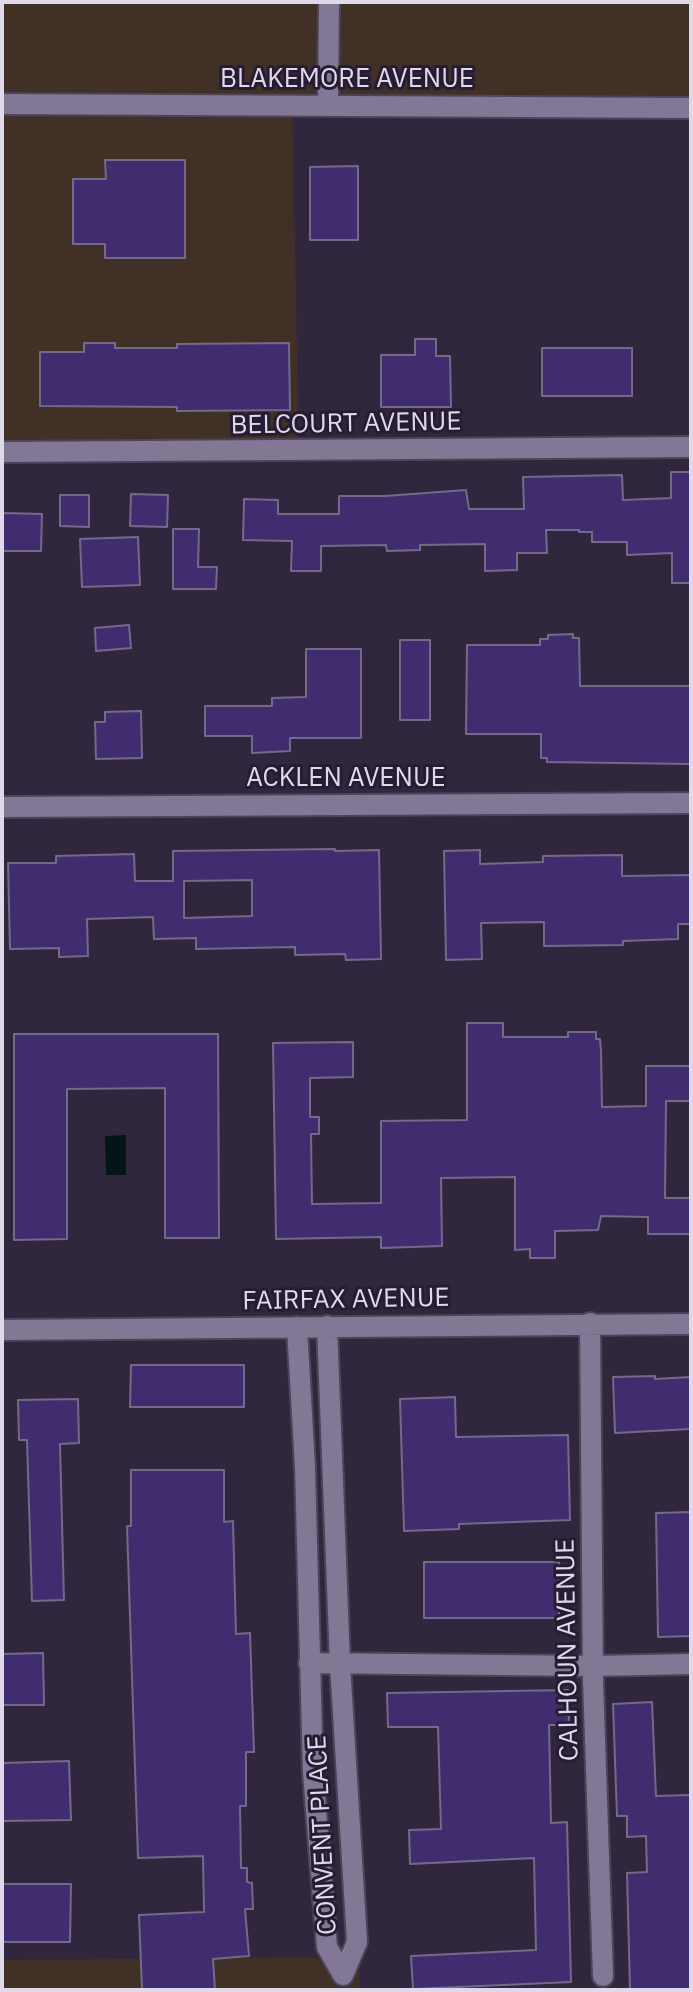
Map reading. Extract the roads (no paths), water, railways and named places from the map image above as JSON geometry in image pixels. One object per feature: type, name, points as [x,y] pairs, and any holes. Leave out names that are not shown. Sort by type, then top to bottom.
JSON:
[{"type":"street","points":[[328,105],[329,2]]},
{"type":"street","name":"BLAKEMORE AVENUE","points":[[2,104],[691,108]]},
{"type":"street","name":"BELCOURT AVENUE","points":[[2,452],[691,447]]},
{"type":"street","name":"ACKLEN AVENUE","points":[[2,807],[691,803]]},
{"type":"street","name":"CALHOUN AVENUE","points":[[590,1323],[594,1666],[603,1976]]},
{"type":"street","name":"FAIRFAX AVENUE","points":[[2,1330],[691,1324]]},
{"type":"street","name":"CONVENT PLACE","points":[[297,1327],[305,1467],[313,1772],[327,1947],[343,1975],[357,1942],[340,1664],[327,1326]]},
{"type":"street","points":[[309,1663],[691,1664]]}]
